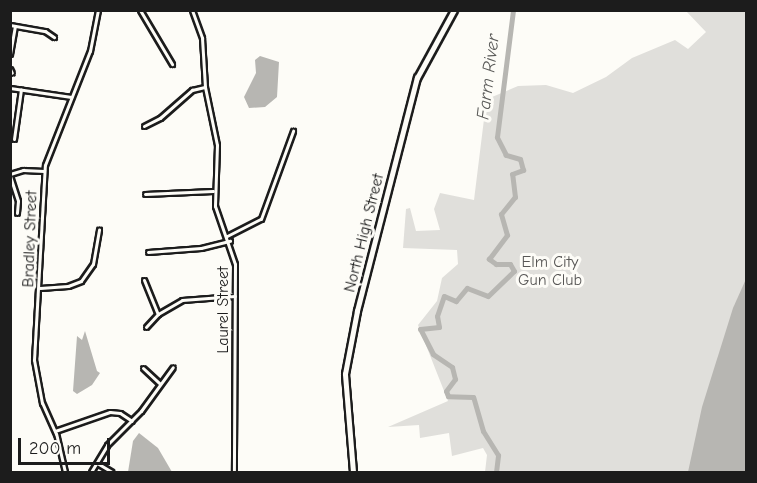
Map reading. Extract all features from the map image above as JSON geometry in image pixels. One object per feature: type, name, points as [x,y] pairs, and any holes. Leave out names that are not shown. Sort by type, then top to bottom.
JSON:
[{"type":"main road","name":"North High Street","points":[[353,472],[345,374],[357,311],[417,78],[454,10]]},
{"type":"street","name":"Bradley Street","points":[[65,472],[55,431],[42,403],[34,360],[40,288],[44,171],[47,150],[93,43],[98,10]]},
{"type":"street","points":[[140,10],[172,64]]},
{"type":"street","name":"Laurel Street","points":[[192,10],[202,38],[205,87],[217,145],[213,191],[216,211],[230,241],[235,264],[234,472]]},
{"type":"street","points":[[10,54],[13,25],[45,31],[54,37]]},
{"type":"street","points":[[144,126],[160,118],[192,90],[205,87]]},
{"type":"street","points":[[10,88],[71,97]]},
{"type":"street","points":[[14,139],[21,89]]},
{"type":"street","points":[[227,236],[261,219],[293,131]]},
{"type":"street","points":[[16,213],[18,201],[10,175],[23,170],[44,171]]},
{"type":"street","points":[[144,194],[213,191]]},
{"type":"street","points":[[40,288],[68,286],[81,281],[93,264],[99,230]]},
{"type":"street","points":[[148,252],[201,248],[230,241]]},
{"type":"street","points":[[144,280],[158,314]]},
{"type":"street","points":[[146,327],[158,314],[193,297],[235,296]]},
{"type":"street","points":[[91,472],[110,442],[132,421],[173,367]]},
{"type":"street","points":[[142,368],[160,384]]},
{"type":"street","points":[[55,431],[112,412],[132,421]]},
{"type":"street","points":[[97,463],[112,472]]},
{"type":"green space","name":"Elm City Gun Club","points":[[686,11],[746,11],[746,472],[485,472],[487,455],[483,448],[452,456],[449,433],[420,438],[419,425],[388,427],[448,401],[418,325],[437,301],[442,278],[458,264],[457,250],[403,248],[406,209],[410,208],[416,231],[440,230],[434,209],[440,193],[474,200],[486,103],[492,97],[518,86],[546,85],[573,93],[606,77],[632,58],[675,40],[688,49],[706,32]]},
{"type":"shaded area","points":[[260,56],[279,62],[277,97],[265,107],[249,108],[244,97],[256,73],[255,60]]},
{"type":"shaded area","points":[[746,279],[746,472],[688,472],[702,407],[733,308]]},
{"type":"shaded area","points":[[85,331],[97,371],[100,373],[92,385],[77,394],[73,391],[77,336],[82,340]]},
{"type":"shaded area","points":[[139,433],[158,448],[172,472],[128,472],[133,441]]},
{"type":"waterway","name":"Farm River","points":[[496,472],[498,455],[483,431],[473,397],[448,396],[446,391],[455,379],[452,367],[433,354],[420,329],[439,327],[437,316],[444,296],[456,301],[467,288],[488,296],[514,271],[510,264],[496,264],[489,259],[507,235],[501,214],[515,197],[512,174],[523,170],[520,159],[506,155],[497,137],[513,10]]}]
